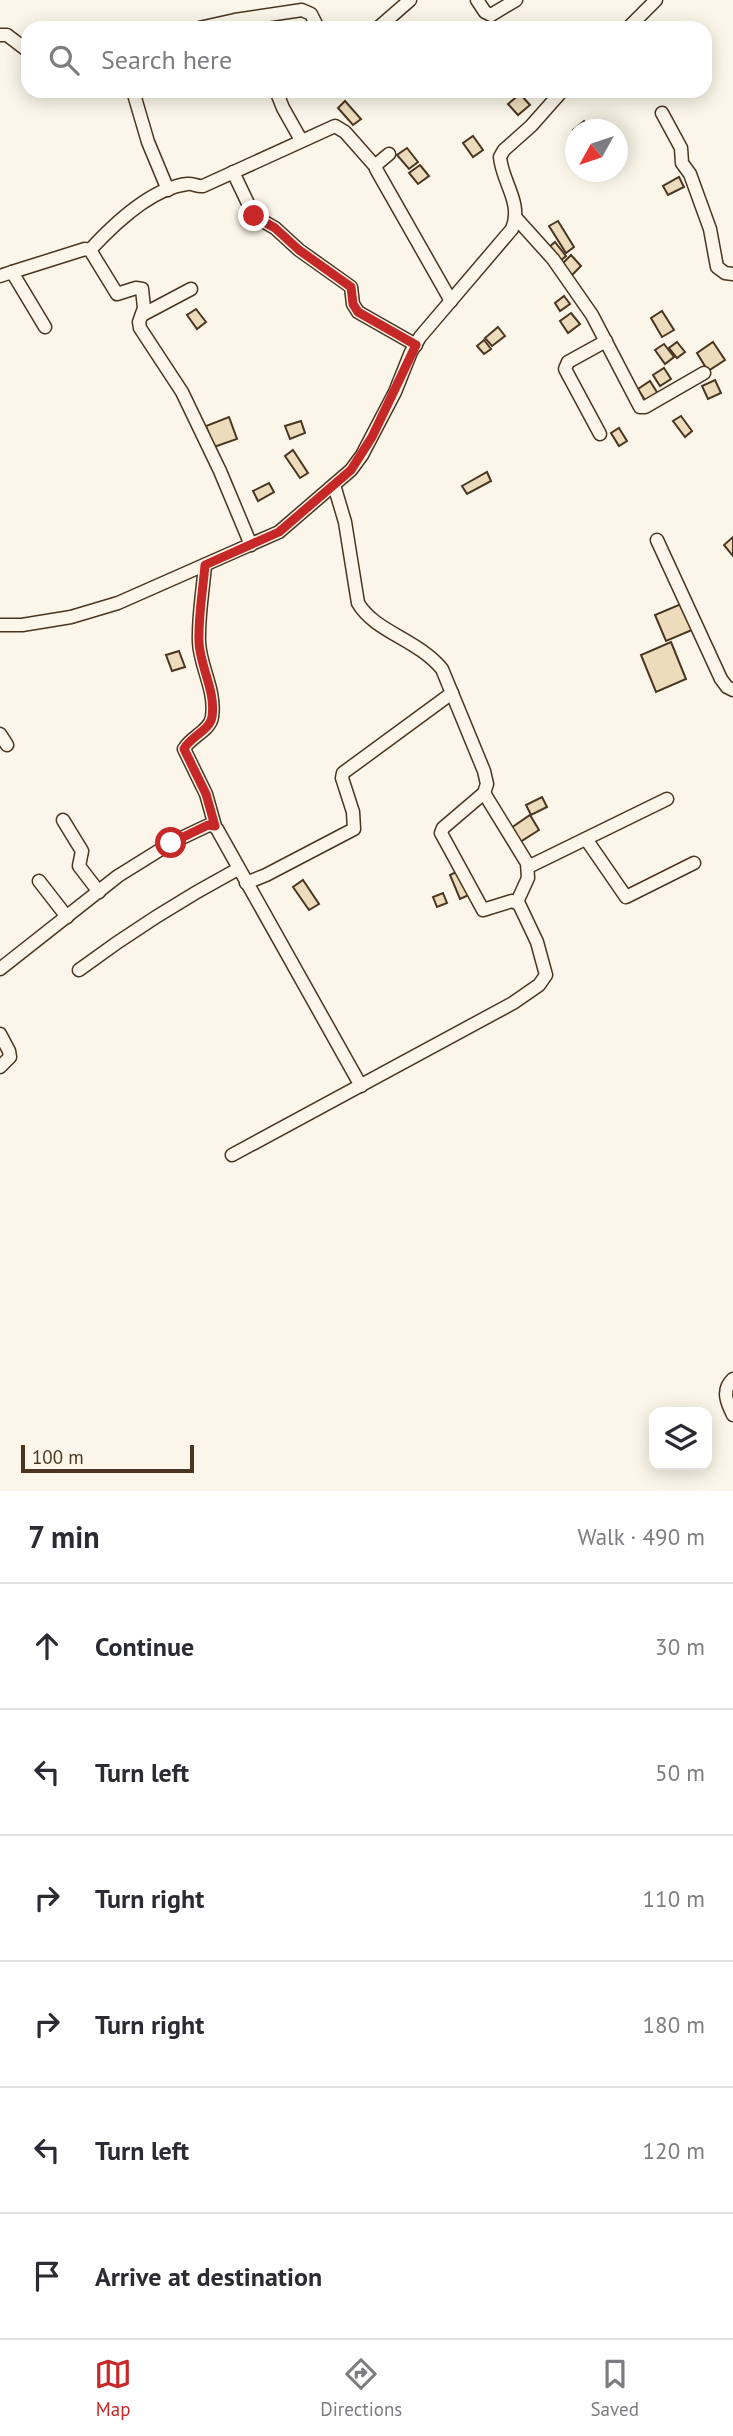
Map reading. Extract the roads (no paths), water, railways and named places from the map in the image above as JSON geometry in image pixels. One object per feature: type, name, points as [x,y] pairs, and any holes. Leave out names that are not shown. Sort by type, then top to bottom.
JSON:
[{"type":"street","points":[[386,21],[410,0]]},
{"type":"street","points":[[477,0],[485,12],[491,15],[516,0]]},
{"type":"street","points":[[635,21],[656,0]]},
{"type":"street","points":[[230,21],[302,10],[311,14],[314,21]]},
{"type":"street","points":[[0,35],[7,35],[21,46]]},
{"type":"street","points":[[135,98],[148,142],[167,190]]},
{"type":"street","points":[[279,98],[301,139]]},
{"type":"street","points":[[556,98],[500,156],[516,218],[553,259],[592,315],[642,407],[704,373]]},
{"type":"street","points":[[662,113],[681,148],[682,163],[690,174],[710,229],[717,267],[725,273],[733,274]]},
{"type":"street","points":[[45,327],[6,274],[78,250],[90,250],[117,222],[167,190],[189,183],[199,187],[335,126],[345,132],[375,166],[451,301]]},
{"type":"street","points":[[375,166],[389,155]]},
{"type":"street","points":[[233,172],[254,216],[275,228],[299,250],[351,287],[353,304],[358,312],[416,345]]},
{"type":"street","points":[[3,627],[82,613],[118,603],[279,532],[351,470],[362,455],[416,345],[507,236],[516,218]]},
{"type":"street","points":[[90,250],[117,294],[136,288],[142,289],[144,308],[139,322],[140,328],[182,393],[225,482],[251,545]]},
{"type":"street","points":[[142,315],[191,289]]},
{"type":"street","points":[[600,434],[565,369],[568,362],[606,341]]},
{"type":"street","points":[[334,485],[345,522],[358,603],[363,612],[378,624],[430,654],[442,668],[485,771],[484,793],[443,828],[441,834],[483,910],[517,902]]},
{"type":"street","points":[[657,540],[721,679],[733,690]]},
{"type":"street","points":[[205,565],[199,642],[209,682],[212,717],[209,724],[184,749],[206,794],[215,826],[361,1086]]},
{"type":"street","points":[[246,883],[354,829],[353,812],[342,778],[343,773],[452,693]]},
{"type":"street","points":[[232,1155],[513,1003],[544,980],[546,975],[541,953],[517,902],[528,878],[528,867],[524,856],[484,793]]},
{"type":"street","points":[[528,867],[667,799]]},
{"type":"street","points":[[63,820],[82,852],[79,866],[99,891]]},
{"type":"street","points":[[0,969],[149,855],[208,825],[215,826]]},
{"type":"street","points":[[586,839],[626,897],[694,863]]},
{"type":"street","points":[[79,971],[186,896],[238,869]]},
{"type":"street","points":[[39,881],[67,917]]},
{"type":"street","points":[[0,1034],[10,1057],[0,1067]]},
{"type":"street","points":[[733,1379],[726,1388],[733,1416]]}]
